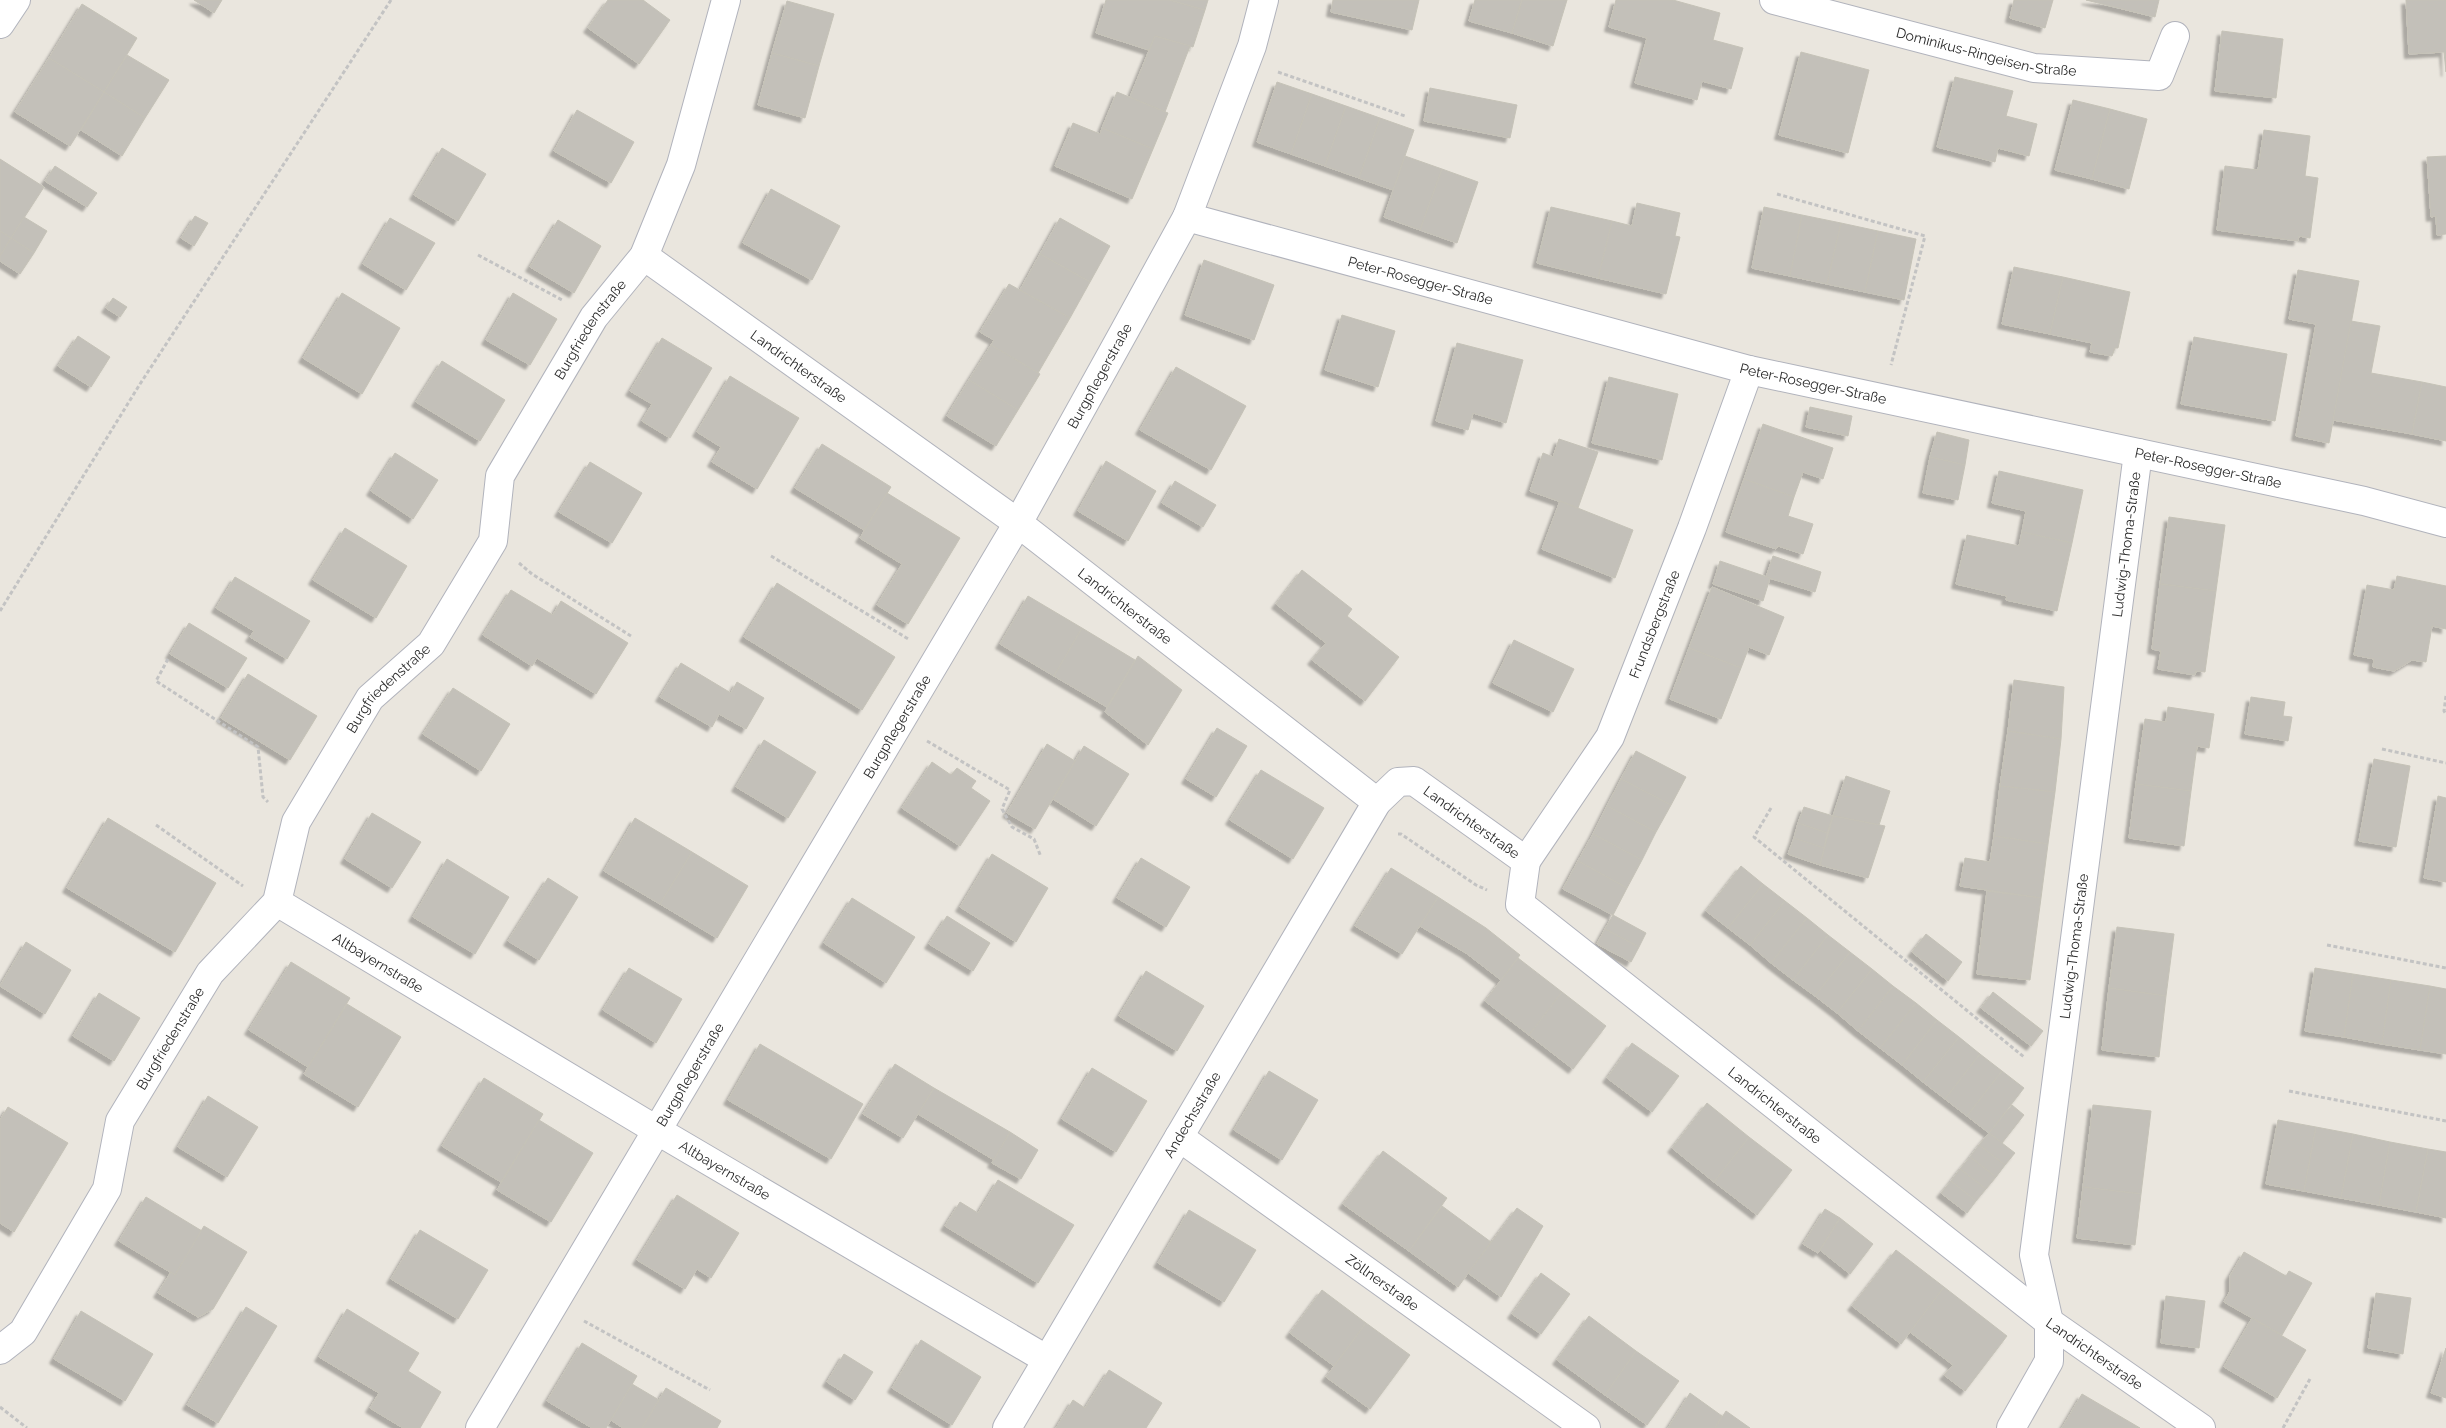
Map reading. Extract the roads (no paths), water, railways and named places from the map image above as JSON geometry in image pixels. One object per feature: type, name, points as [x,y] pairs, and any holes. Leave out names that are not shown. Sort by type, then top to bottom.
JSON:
[{"type":"street","points":[[0,24],[16,0]]},
{"type":"street","name":"Burgfriedenstraße","points":[[0,1350],[23,1332],[107,1189],[120,1121],[210,973],[275,904],[296,822],[370,698],[432,644],[493,541],[500,476],[594,317],[644,256],[681,164],[726,0]]},
{"type":"street","name":"Burgpflegerstraße","points":[[480,1428],[1018,523],[1186,217],[1246,61],[1264,0]]},
{"type":"street","name":"Dominikus-Ringeisen-Straße","points":[[1774,0],[2034,68],[2159,76],[2176,36]]},
{"type":"street","name":"Peter-Rosegger-Straße","points":[[1186,217],[1749,370],[2364,501],[2446,523]]},
{"type":"street","name":"Landrichterstraße","points":[[644,256],[1018,523],[1377,802],[1398,782],[1414,781],[1526,861],[1520,904],[2049,1322],[2201,1428]]},
{"type":"street","name":"Frundsbergstraße","points":[[1526,861],[1610,737],[1688,537],[1749,370]]},
{"type":"street","name":"Ludwig-Thoma-Straße","points":[[2011,1428],[2049,1361],[2049,1322],[2034,1255],[2138,453]]},
{"type":"street","name":"Andechsstraße","points":[[1007,1428],[1046,1359],[1377,802]]},
{"type":"street","name":"Altbayernstraße","points":[[275,904],[1046,1359]]},
{"type":"street","name":"Zöllnerstraße","points":[[1178,1137],[1586,1428]]}]
